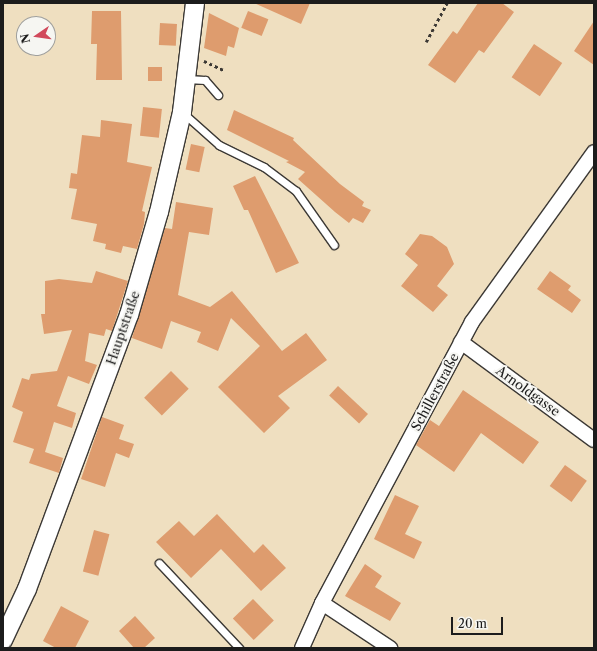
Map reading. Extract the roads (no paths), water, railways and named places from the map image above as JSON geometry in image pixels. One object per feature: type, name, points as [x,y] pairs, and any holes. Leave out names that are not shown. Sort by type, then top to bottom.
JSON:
[{"type":"street","name":"Hauptstraße","points":[[3,640],[27,589],[129,315],[159,212],[182,112],[195,3]]},
{"type":"street","name":"Schillerstraße","points":[[302,648],[322,603],[472,322],[592,161]]},
{"type":"street","name":"Arnoldgasse","points":[[461,342],[594,440]]},
{"type":"street","points":[[322,603],[390,648]]},
{"type":"lane","points":[[186,79],[205,80],[218,95]]},
{"type":"lane","points":[[182,112],[219,145],[264,167],[296,191],[334,245]]},
{"type":"lane","points":[[159,563],[239,648]]}]
